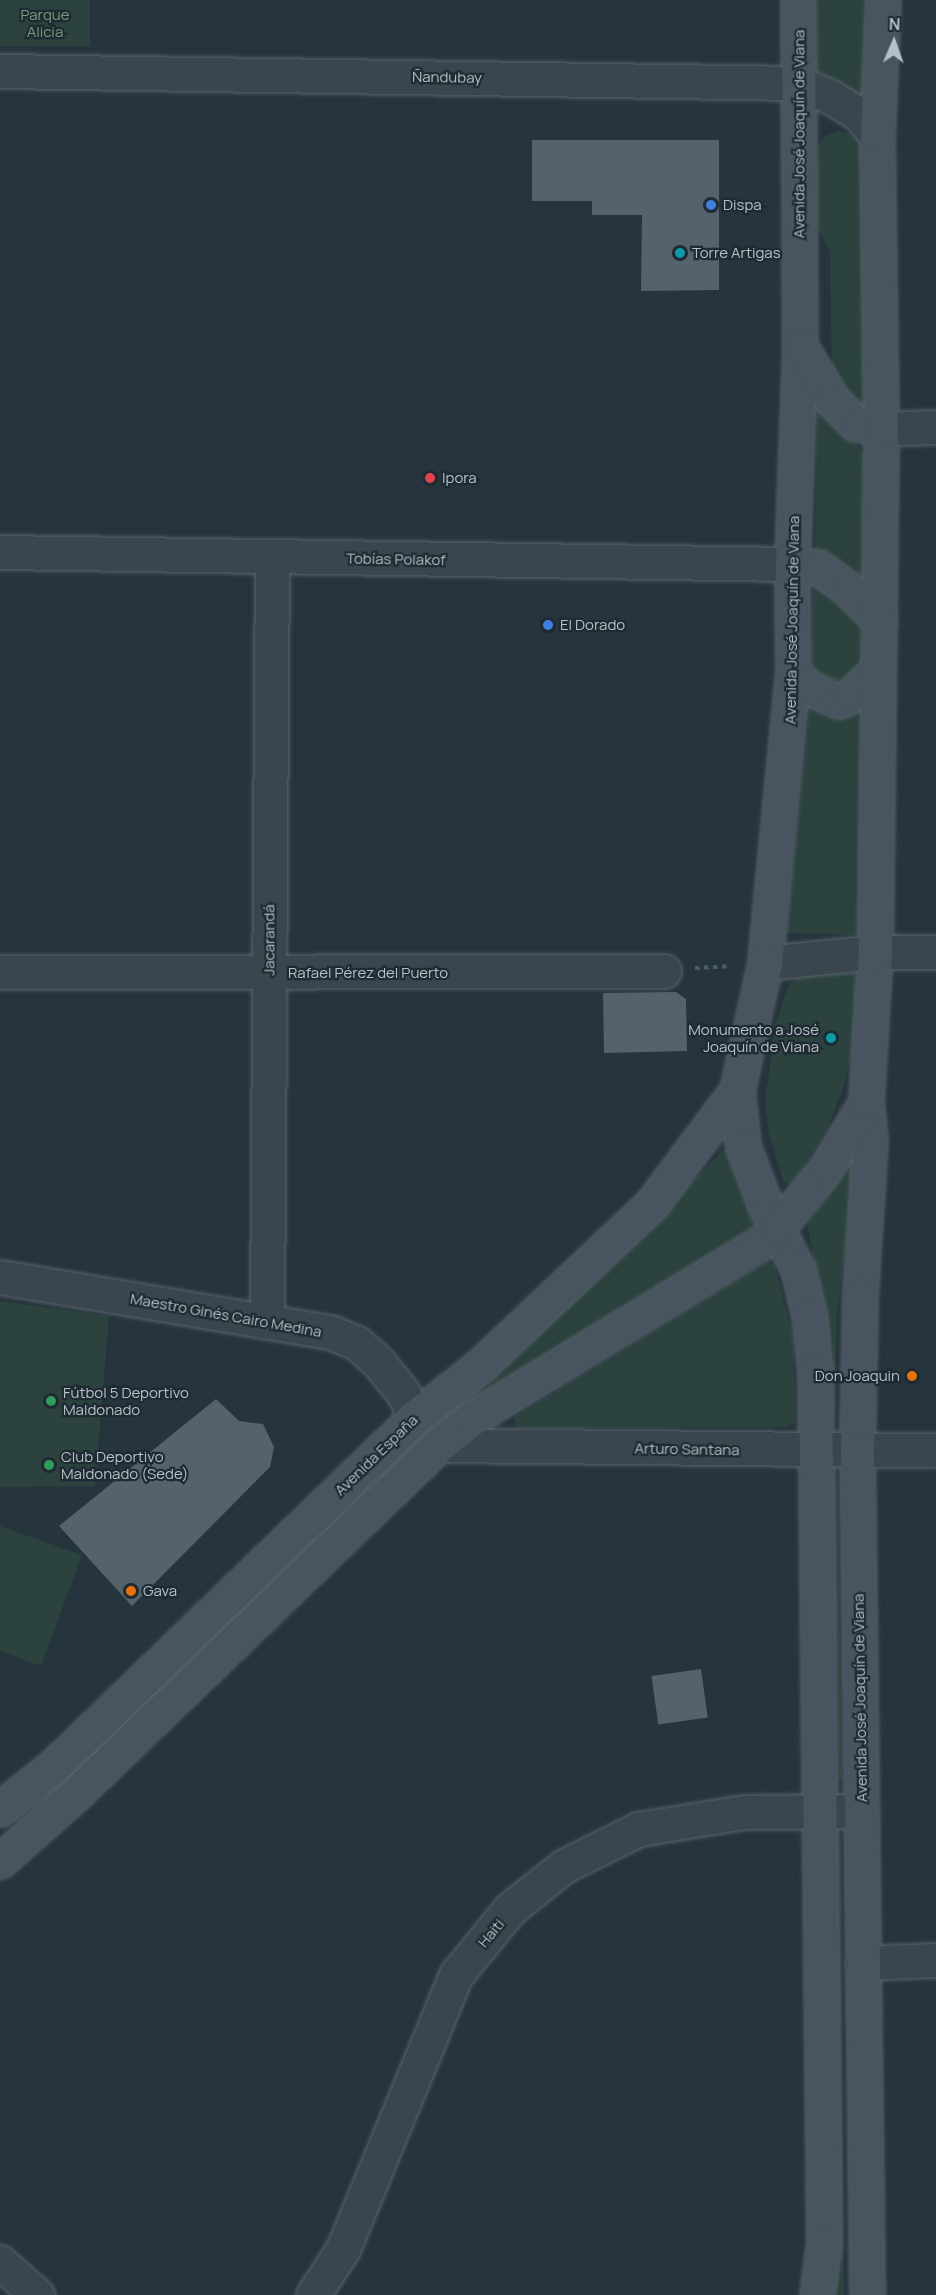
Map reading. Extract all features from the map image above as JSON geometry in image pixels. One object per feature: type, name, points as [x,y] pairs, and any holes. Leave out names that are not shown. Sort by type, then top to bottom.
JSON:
[{"type":"main road","name":"Avenida José Joaquín de Viana","points":[[798,0],[800,346],[792,564],[793,671],[765,963],[737,1089],[743,1146],[798,1269],[809,1316],[816,1451],[824,2242],[817,2295]]},
{"type":"main road","name":"Avenida José Joaquín de Viana","points":[[867,2295],[857,1451],[860,1295],[870,1141],[866,1102],[875,952],[881,429],[877,135],[883,0]]},
{"type":"main road","points":[[800,346],[832,400],[856,424],[881,429]]},
{"type":"main road","points":[[792,564],[818,567],[848,589],[880,621]]},
{"type":"main road","points":[[793,671],[807,687],[839,700],[851,695],[878,669]]},
{"type":"main road","name":"Avenida España","points":[[0,1809],[57,1762],[415,1417],[482,1364],[651,1205],[737,1089]]},
{"type":"main road","name":"Avenida José Joaquín de Viana","points":[[778,1228],[826,1168],[866,1102]]},
{"type":"main road","points":[[0,1861],[79,1791],[439,1445],[471,1419],[759,1244],[778,1228]]},
{"type":"street","name":"Ñandubay","points":[[0,71],[798,83],[831,97],[858,114],[877,135]]},
{"type":"street","points":[[881,429],[936,428]]},
{"type":"street","name":"Tobías Polakof","points":[[0,552],[272,558],[792,564]]},
{"type":"street","name":"Jacarandá","points":[[267,1322],[272,558]]},
{"type":"street","points":[[765,963],[875,952],[936,952]]},
{"type":"street","name":"Rafael Pérez del Puerto","points":[[0,972],[269,974],[664,971]]},
{"type":"street","name":"Maestro Ginés Cairo Medina","points":[[0,1277],[333,1333],[357,1343],[402,1391],[415,1417]]},
{"type":"street","name":"Arturo Santana","points":[[439,1445],[816,1451],[936,1450]]},
{"type":"street","name":"Haiti","points":[[313,2295],[343,2249],[456,1975],[510,1909],[564,1866],[639,1829],[744,1812],[861,1811]]},
{"type":"street","points":[[862,1962],[936,1960]]},
{"type":"street","points":[[0,2262],[37,2295]]},
{"type":"path","points":[[664,971],[765,963]]},
{"type":"green space","name":"Parque Alicia","points":[[0,0],[90,0],[90,46],[0,46]]},
{"type":"green space","points":[[817,0],[865,0],[866,98],[816,71]]},
{"type":"green space","points":[[840,131],[858,138],[866,150],[865,402],[860,407],[832,380],[830,252],[816,224],[817,148],[824,136]]},
{"type":"green space","points":[[817,403],[864,453],[863,585],[815,553]]},
{"type":"green space","points":[[813,580],[820,580],[860,623],[863,660],[849,679],[828,680],[818,674],[812,664]]},
{"type":"green space","points":[[862,705],[859,935],[786,933],[810,707],[829,716]]},
{"type":"green space","points":[[803,973],[853,973],[859,983],[852,1054],[842,1091],[827,1130],[794,1182],[789,1184],[784,1182],[769,1134],[765,1103],[775,1026],[788,986]]},
{"type":"green space","points":[[724,1149],[728,1149],[752,1220],[751,1228],[638,1302],[473,1400],[466,1395],[603,1272]]},
{"type":"green space","points":[[853,1158],[858,1161],[837,1312],[835,1419],[825,1319],[807,1224]]},
{"type":"green space","points":[[767,1261],[775,1266],[793,1338],[796,1422],[788,1427],[516,1428],[514,1417]]},
{"type":"green space","name":"Fútbol 5 Deportivo Maldonado","points":[[0,1301],[109,1316],[95,1486],[0,1487]]},
{"type":"green space","points":[[832,1467],[837,1467],[842,1781],[837,1781]]},
{"type":"green space","points":[[0,1526],[82,1555],[41,1666],[0,1651]]},
{"type":"green space","points":[[835,1835],[841,1835],[844,2295],[830,2295]]},
{"type":"building","name":"Torre Artigas","points":[[532,140],[719,140],[719,290],[641,291],[642,215],[592,215],[592,201],[532,201]]},
{"type":"building","points":[[676,992],[686,999],[687,1051],[604,1053],[603,993]]},
{"type":"building","points":[[216,1399],[239,1421],[263,1424],[274,1447],[270,1467],[132,1606],[59,1526]]},
{"type":"building","points":[[701,1669],[708,1718],[658,1724],[651,1676]]},
{"type":"place","name":"Dispa","points":[[711,205]]},
{"type":"place","name":"Torre Artigas","points":[[680,253]]},
{"type":"place","name":"Ipora","points":[[430,478]]},
{"type":"place","name":"El Dorado","points":[[548,625]]},
{"type":"place","name":"Monumento a José Joaquín de Viana","points":[[831,1038]]},
{"type":"place","name":"Don Joaquin","points":[[912,1376]]},
{"type":"place","name":"Fútbol 5 Deportivo Maldonado","points":[[51,1401]]},
{"type":"place","name":"Club Deportivo Maldonado (Sede)","points":[[49,1465]]},
{"type":"place","name":"Gava","points":[[131,1591]]}]
